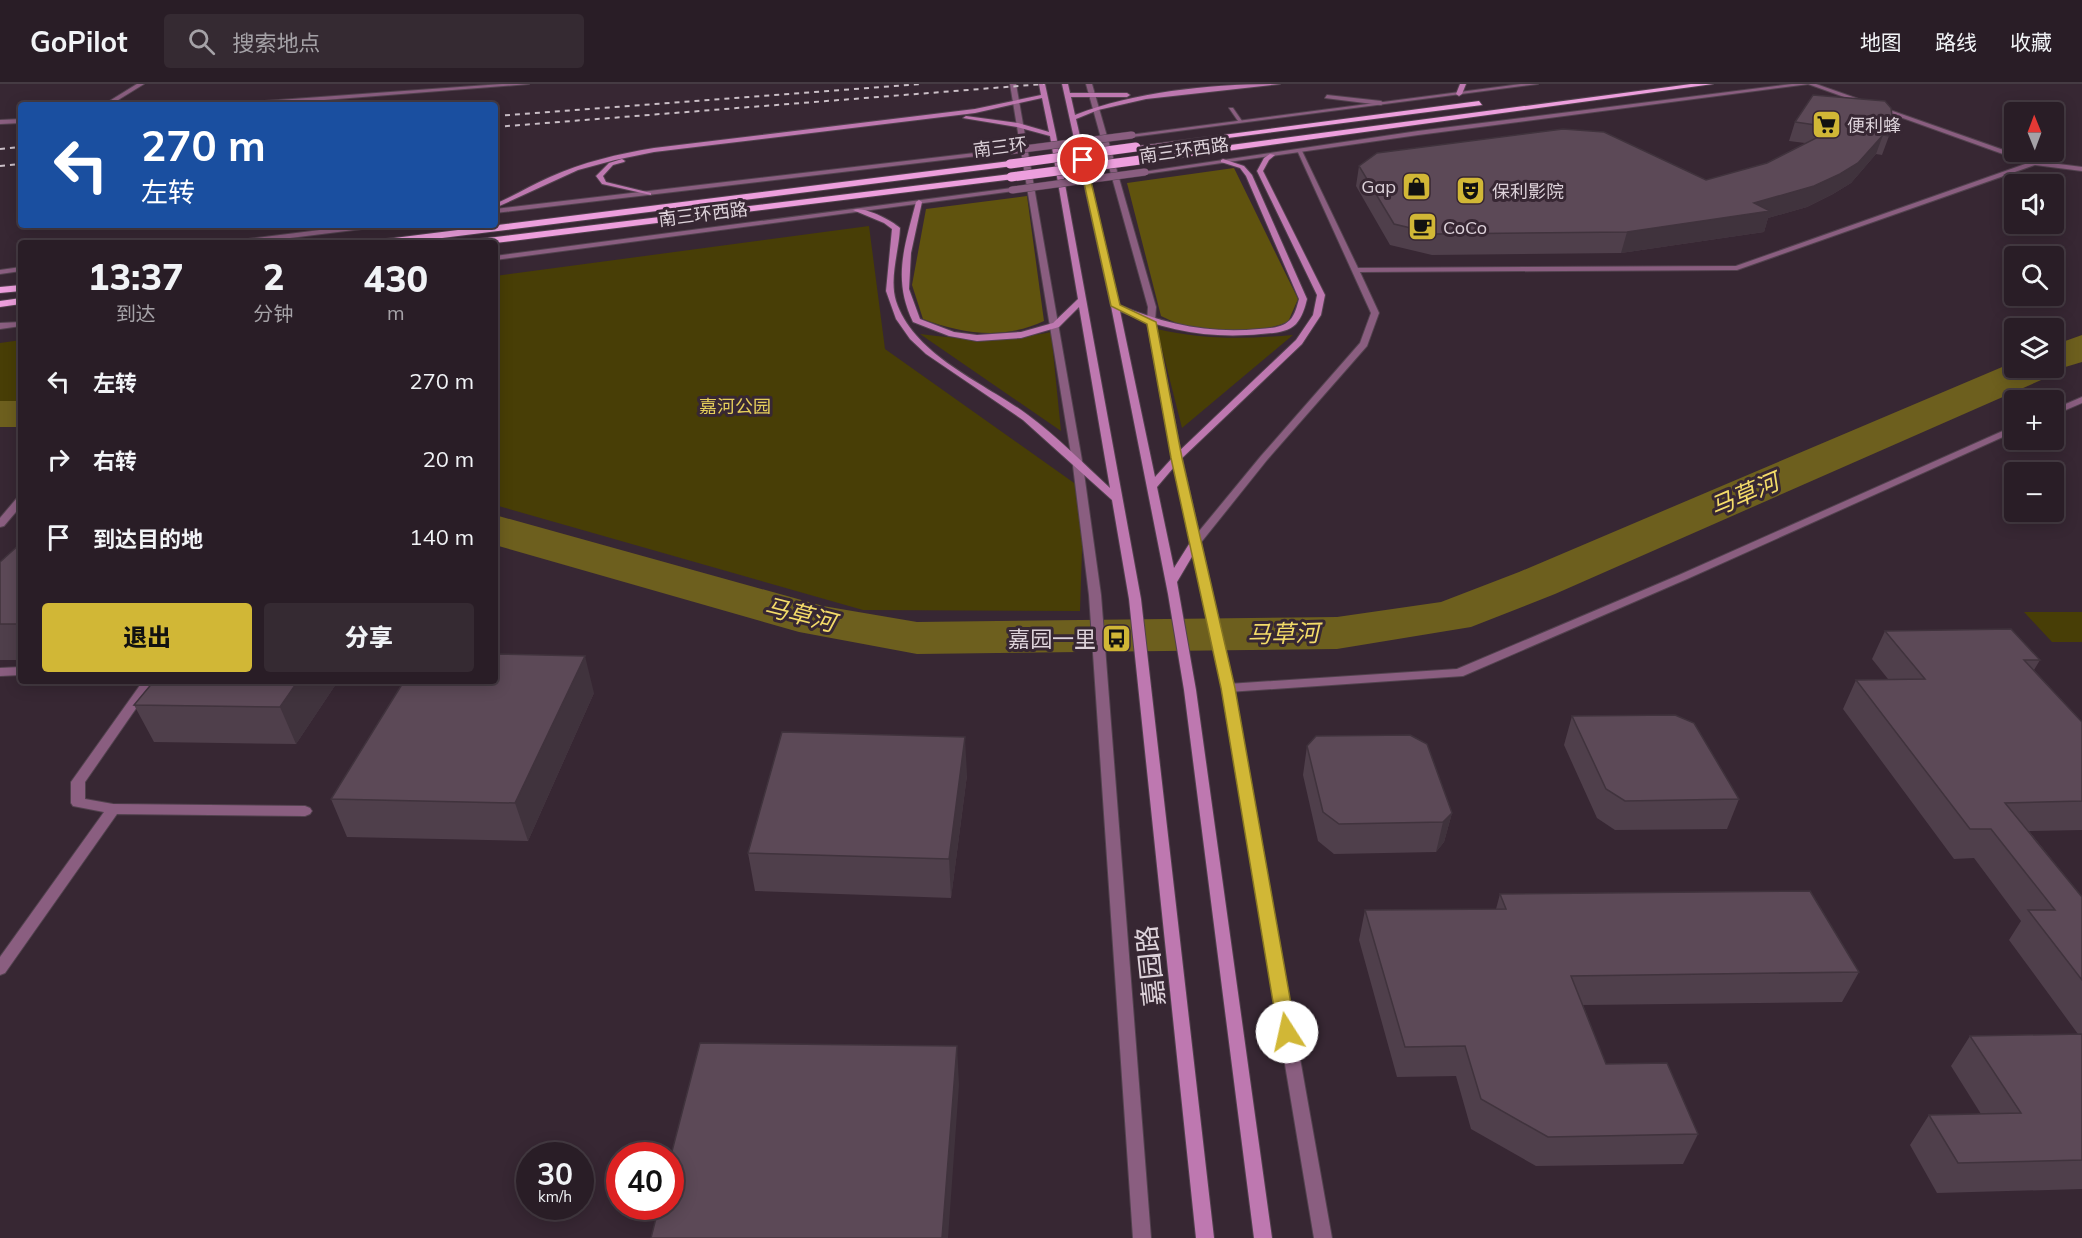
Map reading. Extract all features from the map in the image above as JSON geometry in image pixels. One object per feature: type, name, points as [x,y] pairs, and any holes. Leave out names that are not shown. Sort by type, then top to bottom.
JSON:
[{"type":"highway","name":"南三环","points":[[496,240],[1011,177],[1708,84]]},
{"type":"highway","name":"南三环","points":[[402,240],[1486,102]]},
{"type":"highway","points":[[1418,134],[1569,103]]},
{"type":"highway","points":[[0,290],[18,288]]},
{"type":"highway","points":[[0,304],[18,301]]},
{"type":"main road","name":"嘉园路","points":[[1042,84],[1136,599],[1205,1238]]},
{"type":"main road","points":[[1065,84],[1115,306],[1172,581],[1190,690],[1263,1238]]},
{"type":"main road","points":[[1068,95],[1153,95],[1252,84]]},
{"type":"main road","points":[[1073,118],[1095,108],[1132,100],[1277,84]]},
{"type":"main road","points":[[1459,94],[1463,84]]},
{"type":"main road","points":[[498,208],[547,180],[602,159],[975,111],[1044,96]]},
{"type":"main road","points":[[649,194],[604,183],[599,176],[611,164],[639,157],[942,119],[969,117],[1018,125],[1053,135]]},
{"type":"main road","points":[[1151,488],[1177,458],[1299,342],[1317,315],[1321,295],[1260,171],[1266,159],[1272,155]]},
{"type":"main road","points":[[1115,306],[1151,322],[1186,331],[1221,335],[1272,330],[1290,324],[1300,312],[1303,299],[1249,175],[1242,167],[1223,161]]},
{"type":"main road","points":[[919,202],[907,253],[905,289],[916,320],[952,334],[977,338],[1022,335],[1056,325],[1081,301]]},
{"type":"main road","points":[[857,210],[887,220],[896,228],[896,248],[890,286],[892,302],[918,344],[1026,418],[1118,500]]},
{"type":"main road","points":[[1172,581],[1195,543]]},
{"type":"street","points":[[111,102],[141,84]]},
{"type":"street","points":[[277,102],[526,84]]},
{"type":"street","points":[[1013,84],[1018,125],[1056,325],[1095,595],[1142,1238]]},
{"type":"street","points":[[1089,84],[1152,307],[1151,322],[1177,458],[1228,688],[1323,1238]]},
{"type":"street","name":"南三环西路","points":[[498,209],[649,194],[1009,151],[1535,84]]},
{"type":"street","points":[[1809,84],[2034,163],[2082,169]]},
{"type":"street","name":"南三环西路","points":[[498,258],[1809,84]]},
{"type":"street","points":[[1327,97],[1381,104]]},
{"type":"street","points":[[1231,109],[1240,120]]},
{"type":"street","points":[[0,122],[18,120]]},
{"type":"street","points":[[1195,543],[1364,344],[1375,313],[1299,151]]},
{"type":"street","points":[[1356,270],[1737,268],[2034,163]]},
{"type":"street","points":[[256,240],[354,228]]},
{"type":"street","points":[[0,272],[18,269]]},
{"type":"street","points":[[0,326],[18,324]]},
{"type":"street","points":[[2064,408],[2082,400]]},
{"type":"street","points":[[1228,688],[1460,673],[1683,577],[2004,433]]},
{"type":"street","points":[[0,524],[18,503]]},
{"type":"street","points":[[0,672],[18,671]]},
{"type":"street","points":[[147,684],[78,782],[78,803],[113,809],[305,811]]},
{"type":"street","points":[[0,969],[113,809]]},
{"type":"green space","name":"嘉河公园","points":[[869,226],[885,349],[1084,490],[1080,611],[863,610],[498,506],[498,276]]},
{"type":"green space","points":[[1157,329],[1225,338],[1293,335],[1182,428]]},
{"type":"green space","points":[[1051,332],[1061,431],[920,334],[986,339]]},
{"type":"green space","points":[[18,340],[18,404],[0,404],[0,343]]},
{"type":"green space","points":[[2024,612],[2082,612],[2082,642],[2052,642]]},
{"type":"shaded area","points":[[1234,168],[1298,299],[1288,322],[1272,327],[1223,332],[1207,331],[1176,323],[1161,316],[1127,183]]},
{"type":"shaded area","points":[[1027,196],[1044,321],[1014,331],[983,333],[953,328],[923,319],[912,285],[926,209]]},
{"type":"building","points":[[1813,95],[1885,101],[1891,108],[1893,122],[1889,136],[1883,135],[1858,163],[1840,174],[1814,186],[1754,203],[1770,211],[1627,232],[1436,234],[1394,224],[1359,166],[1377,153],[1563,129],[1604,132],[1706,180],[1767,163],[1836,128],[1795,122]]},
{"type":"building","points":[[18,546],[18,624],[0,624],[0,562]]},
{"type":"building","points":[[2011,629],[2040,660],[2024,660],[2082,722],[2082,801],[2005,803],[2082,897],[2082,980],[2028,910],[2055,910],[1991,829],[1970,829],[1856,680],[1925,679],[1885,631]]},
{"type":"building","points":[[498,654],[585,656],[515,803],[331,799],[402,684],[498,684]]},
{"type":"building","points":[[152,684],[296,684],[280,707],[134,705]]},
{"type":"building","points":[[1675,715],[1694,723],[1739,799],[1625,801],[1606,789],[1572,716]]},
{"type":"building","points":[[782,732],[965,737],[949,859],[748,853]]},
{"type":"building","points":[[1410,735],[1427,744],[1452,813],[1443,822],[1339,824],[1323,812],[1307,746],[1316,736]]},
{"type":"building","points":[[1810,891],[1859,972],[1571,976],[1606,1064],[1667,1063],[1698,1134],[1548,1137],[1481,1099],[1465,1046],[1405,1047],[1365,910],[1506,909],[1500,894]]},
{"type":"building","points":[[2082,1034],[2082,1160],[1958,1163],[1929,1115],[2021,1113],[1970,1036]]},
{"type":"building","points":[[700,1043],[957,1046],[942,1238],[651,1238],[656,1220],[684,1220],[684,1142],[674,1142]]},
{"type":"waterway","name":"马草河","points":[[2064,355],[2082,347]]},
{"type":"waterway","name":"马草河","points":[[498,531],[818,621],[917,638],[1337,633],[1452,616],[1537,583],[2011,378]]},
{"type":"waterway","name":"马草河","points":[[0,414],[18,414]]},
{"type":"railway","points":[[498,116],[922,84]]},
{"type":"railway","points":[[498,127],[1044,84]]},
{"type":"railway","points":[[0,149],[18,147]]},
{"type":"railway","points":[[0,166],[18,164]]},
{"type":"place","name":"便利蜂","points":[[1826,125]]},
{"type":"place","name":"Gap","points":[[1417,186]]},
{"type":"place","name":"保利影院","points":[[1471,191]]},
{"type":"place","name":"CoCo","points":[[1422,227]]},
{"type":"place","name":"嘉园一里","points":[[1117,639]]},
{"type":"route","points":[[1083,160],[1115,306],[1151,322],[1177,458],[1228,688],[1287,1032]]}]
